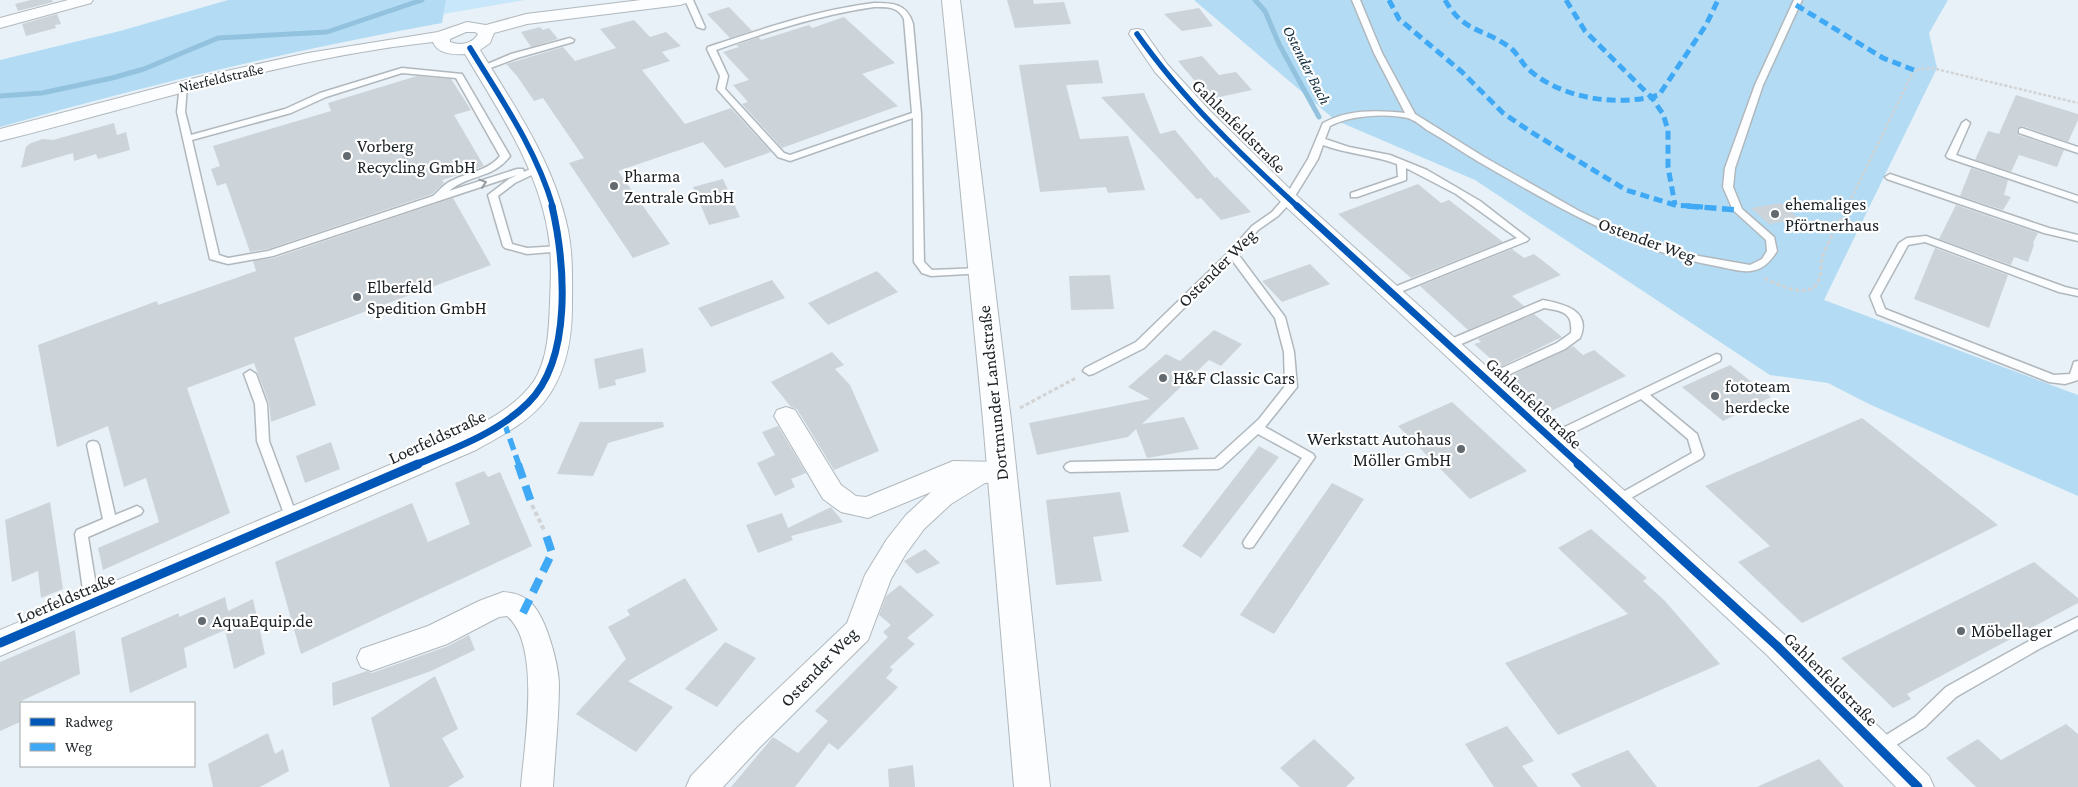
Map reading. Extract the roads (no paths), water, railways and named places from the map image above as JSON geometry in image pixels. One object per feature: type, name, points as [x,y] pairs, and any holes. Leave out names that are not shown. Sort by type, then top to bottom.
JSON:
[{"type":"main road","name":"Dortmunder Landstraße","points":[[948,2],[997,420],[991,472],[1032,787]]},
{"type":"street","points":[[0,23],[85,0]]},
{"type":"street","name":"Nierfeldstraße","points":[[0,136],[183,86],[376,45],[444,35],[458,29],[470,27],[485,30],[526,19],[674,0]]},
{"type":"street","points":[[444,35],[441,40],[442,46],[456,50],[470,48],[486,38],[485,30]]},
{"type":"street","name":"Gahlenfeldstraße","points":[[1137,34],[1161,68],[1289,199],[1778,646],[1918,787]]},
{"type":"street","name":"Loerfeldstraße","points":[[0,643],[467,443],[504,422],[534,398],[552,368],[561,322],[560,249],[551,202],[538,167],[519,128],[470,48]]},
{"type":"street","points":[[786,416],[832,492],[850,505],[868,508],[952,471],[991,472]]},
{"type":"street","name":"Ostender Weg","points":[[702,787],[748,737],[858,632],[880,575],[896,547],[915,522],[942,497],[991,472]]},
{"type":"street","points":[[371,658],[437,635],[503,604],[514,605],[523,613],[531,628],[539,652],[544,681],[537,787]]},
{"type":"lane","points":[[689,0],[701,27]]},
{"type":"lane","points":[[1356,0],[1378,53],[1411,116]]},
{"type":"lane","name":"Ostender Weg","points":[[1089,371],[1140,345],[1233,254],[1255,228],[1276,214],[1289,199],[1313,159],[1326,125],[1345,117],[1376,113],[1411,116],[1527,185],[1618,233],[1691,258],[1751,269],[1766,260],[1772,251],[1770,240],[1738,210],[1728,187],[1730,168],[1759,85],[1798,0]]},
{"type":"lane","points":[[916,114],[790,158],[785,158],[780,155],[720,89],[724,76],[710,46],[814,13],[860,4],[890,4],[900,9],[907,18],[915,78],[916,114],[919,262],[926,271],[931,273],[981,271]]},
{"type":"lane","points":[[482,68],[514,56],[570,40]]},
{"type":"lane","points":[[187,139],[288,110],[323,95],[402,70],[459,76],[505,156],[500,164],[485,173],[453,184],[436,198]]},
{"type":"lane","points":[[183,86],[181,112],[214,257],[228,260],[269,254],[436,198],[538,167]]},
{"type":"lane","points":[[1966,123],[1951,156],[2078,199]]},
{"type":"lane","points":[[2022,131],[2078,150]]},
{"type":"lane","points":[[1320,140],[1342,149],[1367,152],[1424,172],[1472,200],[1524,240],[1391,292]]},
{"type":"lane","points":[[1354,195],[1404,178],[1400,163]]},
{"type":"lane","points":[[538,167],[512,181],[493,195],[508,246],[527,251],[560,249]]},
{"type":"lane","points":[[1890,177],[2047,231],[2078,238]]},
{"type":"lane","points":[[2078,293],[2063,290],[1919,238],[1904,243],[1875,296],[1881,311],[2053,379],[2065,380],[2075,377],[2078,365]]},
{"type":"lane","points":[[1070,467],[1218,464],[1257,428],[1290,387],[1288,352],[1280,317],[1233,254]]},
{"type":"lane","points":[[1448,345],[1543,304],[1561,307],[1573,314],[1577,323],[1576,335],[1561,346],[1486,380]]},
{"type":"lane","points":[[1550,439],[1716,358]]},
{"type":"lane","points":[[250,374],[261,404],[263,440],[292,518]]},
{"type":"lane","points":[[1618,500],[1698,455],[1693,437],[1642,394]]},
{"type":"lane","points":[[1249,543],[1309,457],[1257,428]]},
{"type":"lane","points":[[93,445],[110,522]]},
{"type":"lane","points":[[92,604],[81,534],[137,511]]},
{"type":"lane","points":[[1879,748],[1920,722],[1951,692],[2034,645],[2078,623]]},
{"type":"waterway","points":[[0,96],[42,93],[112,78],[144,69],[218,38],[327,32],[422,0]]},
{"type":"waterway","name":"Ostender Bach","points":[[1255,0],[1265,11],[1279,44],[1319,117]]},
{"type":"place","name":"Vorberg Recycling GmbH","points":[[347,156]]},
{"type":"place","name":"Pharma Zentrale GmbH","points":[[614,186]]},
{"type":"place","name":"ehemaliges Pförtnerhaus","points":[[1775,214]]},
{"type":"place","name":"Elberfeld Spedition GmbH","points":[[357,297]]},
{"type":"place","name":"H&F Classic Cars","points":[[1163,378]]},
{"type":"place","name":"fototeam herdecke","points":[[1715,396]]},
{"type":"place","name":"Werkstatt Autohaus Möller GmbH","points":[[1461,449]]},
{"type":"place","name":"AquaEquip.de","points":[[202,621]]},
{"type":"place","name":"Möbellager","points":[[1961,631]]}]
